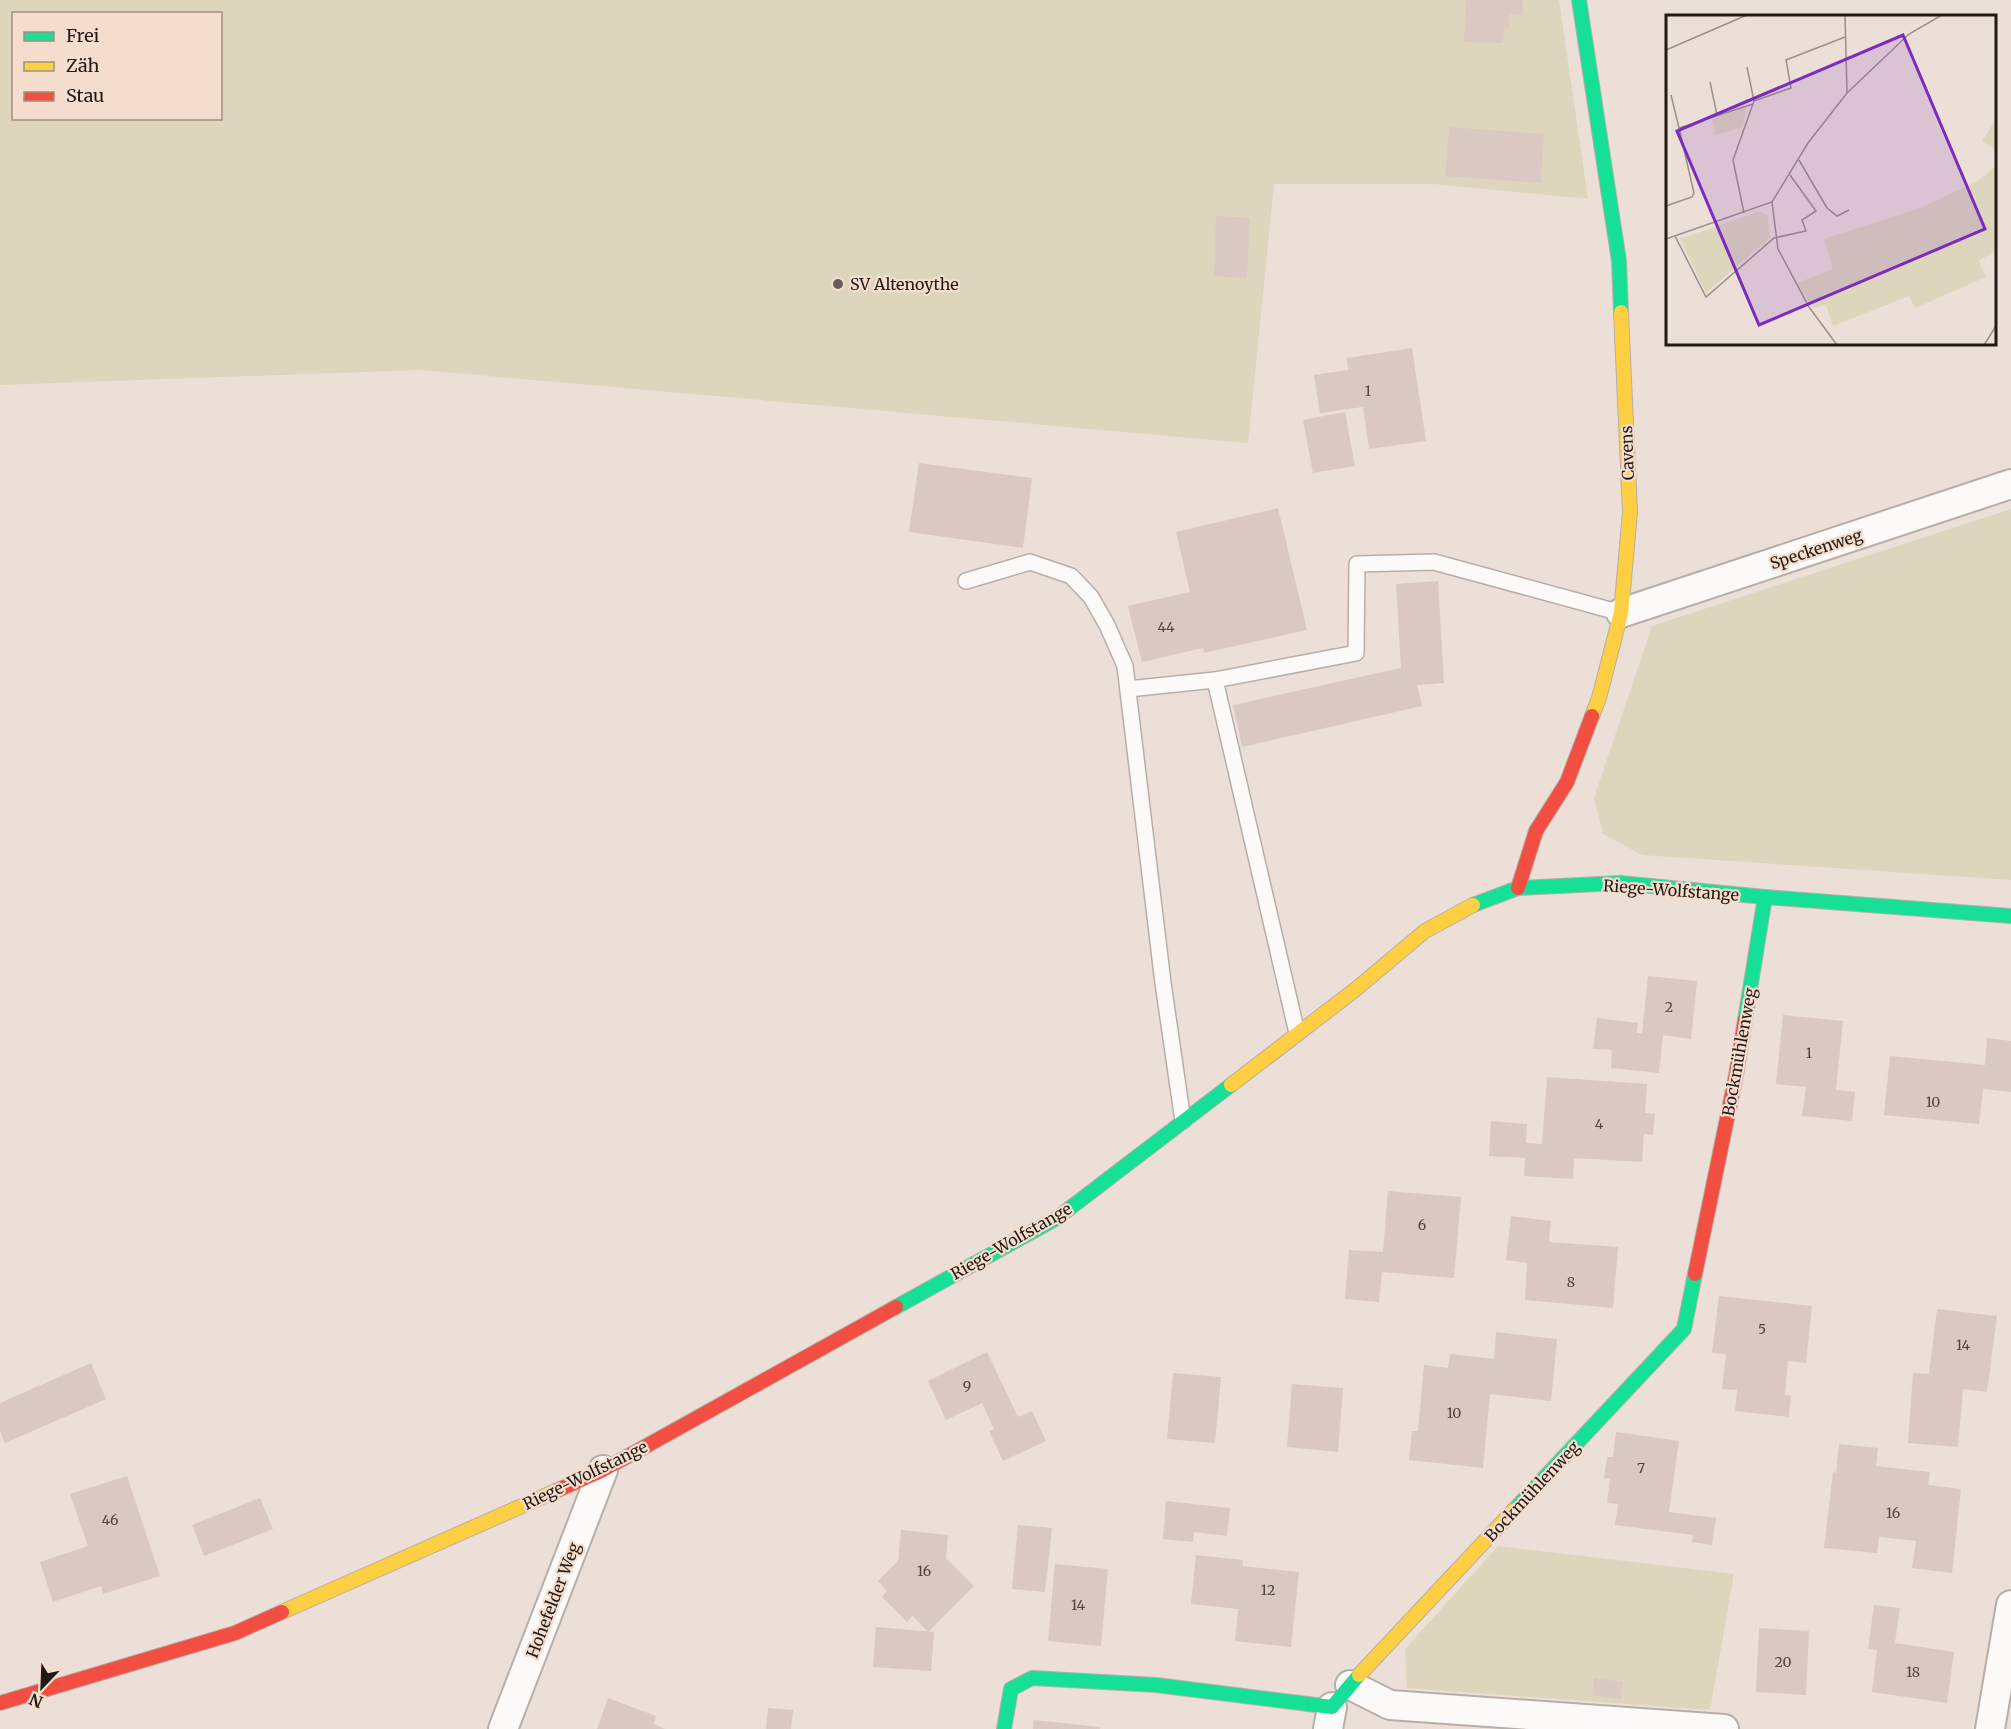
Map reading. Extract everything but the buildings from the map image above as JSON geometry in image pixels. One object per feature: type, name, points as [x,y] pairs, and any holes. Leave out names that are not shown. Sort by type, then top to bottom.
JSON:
[{"type":"street","name":"Cavens","points":[[1518,888],[1536,831],[1567,782],[1595,708],[1621,613],[1630,512],[1619,261],[1579,0]]},
{"type":"street","name":"Speckenweg","points":[[1621,613],[2011,484]]},
{"type":"street","name":"Riege-Wolfstange","points":[[0,1703],[235,1633],[603,1470],[1056,1218],[1356,989],[1425,931],[1483,900],[1518,888],[1620,883],[2011,916]]},
{"type":"street","name":"Bockmühlenweg","points":[[1004,1729],[1011,1689],[1032,1678],[1156,1685],[1330,1718],[1350,1684],[1684,1329],[1736,1075],[1766,897]]},
{"type":"street","name":"Hohefelder Weg","points":[[503,1729],[603,1470]]},
{"type":"street","points":[[1990,1729],[2011,1605]]},
{"type":"street","points":[[1350,1684],[1390,1705],[1658,1727],[1724,1729]]},
{"type":"lane","points":[[966,581],[1030,562],[1071,576],[1091,597],[1107,625],[1125,666],[1163,983],[1183,1121]]},
{"type":"lane","points":[[1128,689],[1215,680],[1356,653],[1357,564],[1434,562],[1621,613]]},
{"type":"lane","points":[[1215,680],[1297,1033]]},
{"type":"shaded area","name":"SV Altenoythe","points":[[0,0],[1559,0],[1588,199],[1434,184],[1274,184],[1248,443],[420,370],[0,385]]},
{"type":"shaded area","points":[[2011,509],[2011,880],[1642,855],[1603,834],[1594,798],[1652,626]]},
{"type":"shaded area","points":[[1498,1546],[1734,1574],[1710,1710],[1407,1688],[1405,1649]]},
{"type":"traffic: fast","points":[[1579,0],[1619,261],[1621,312]]},
{"type":"traffic: fast","points":[[1473,905],[1518,888],[1620,883],[2011,916]]},
{"type":"traffic: fast","points":[[1745,1020],[1765,897]]},
{"type":"traffic: fast","points":[[896,1307],[1057,1218],[1231,1085]]},
{"type":"traffic: fast","points":[[1514,1510],[1684,1329],[1695,1274]]},
{"type":"traffic: fast","points":[[1004,1729],[1011,1689],[1032,1678],[1156,1685],[1332,1707],[1359,1675]]},
{"type":"traffic: slow","points":[[1592,716],[1599,698],[1621,613],[1630,512],[1621,312]]},
{"type":"traffic: slow","points":[[1231,1085],[1356,989],[1425,931],[1473,905]]},
{"type":"traffic: slow","points":[[282,1612],[558,1490]]},
{"type":"traffic: slow","points":[[1359,1675],[1514,1510]]},
{"type":"traffic: jam","points":[[1518,888],[1536,831],[1567,782],[1592,716]]},
{"type":"traffic: jam","points":[[1695,1274],[1745,1020]]},
{"type":"traffic: jam","points":[[558,1490],[603,1470],[896,1307]]},
{"type":"traffic: jam","points":[[0,1703],[235,1633],[282,1612]]},
{"type":"place","name":"SV Altenoythe","points":[[838,284]]}]
